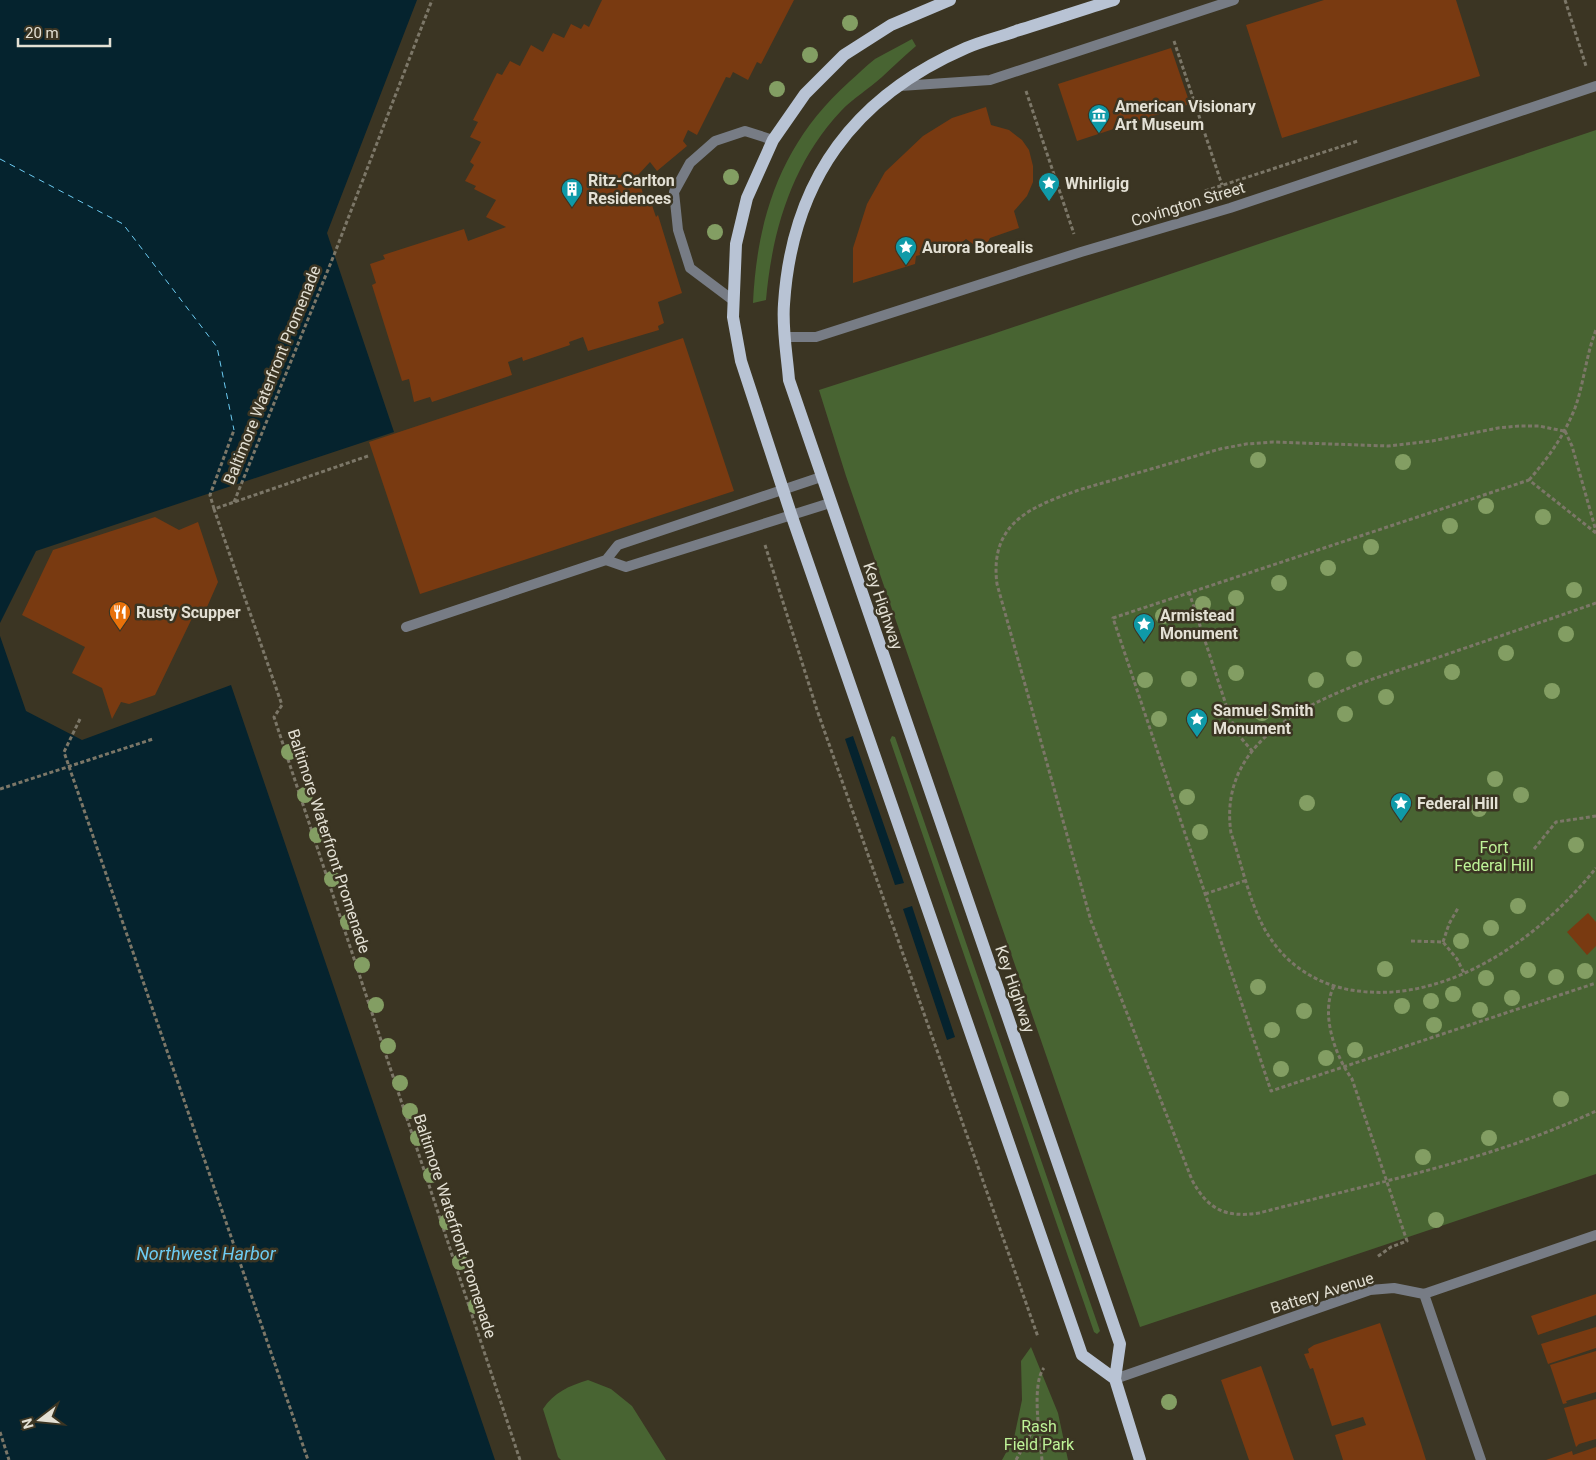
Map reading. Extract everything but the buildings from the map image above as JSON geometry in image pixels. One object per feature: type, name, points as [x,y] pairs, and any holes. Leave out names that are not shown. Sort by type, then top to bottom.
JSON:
[{"type":"main road","points":[[950,0],[891,25],[844,55],[805,94],[773,140],[747,198],[736,244],[734,317],[741,361],[791,514],[1082,1355],[1115,1378]]},
{"type":"main road","name":"Key Highway","points":[[1114,0],[967,47],[919,71],[897,86],[848,131],[821,168],[799,216],[790,253],[784,305],[789,380],[1120,1344],[1115,1378],[1140,1460]]},
{"type":"street","points":[[897,86],[990,80],[1234,0]]},
{"type":"street","name":"Covington Street","points":[[785,337],[816,337],[1081,252],[1230,208],[1596,86]]},
{"type":"street","points":[[734,301],[690,268],[678,230],[674,192],[690,163],[715,141],[745,131],[773,140]]},
{"type":"street","points":[[406,627],[606,560],[618,545],[821,477]]},
{"type":"street","points":[[606,560],[626,567],[830,503]]},
{"type":"street","points":[[1481,1460],[1424,1294],[1596,1235]]},
{"type":"street","name":"Battery Avenue","points":[[1115,1378],[1370,1290],[1394,1288],[1424,1294]]},
{"type":"path","name":"Baltimore Waterfront Promenade","points":[[432,0],[334,255],[234,502],[214,509],[282,705],[274,717],[520,1460]]},
{"type":"path","points":[[1565,0],[1586,66]]},
{"type":"path","points":[[1173,38],[1230,208]]},
{"type":"path","points":[[1024,85],[1081,252]]},
{"type":"path","points":[[1596,330],[1588,351],[1575,407],[1558,445],[1529,480],[1113,618],[1271,1091],[1596,983]]},
{"type":"path","points":[[1564,431],[1539,426],[1519,426],[1409,445],[1273,442],[1220,449],[1060,496],[1021,516],[1003,535],[997,551],[995,567],[997,584],[1090,921],[1192,1180],[1199,1194],[1208,1203],[1220,1210],[1247,1214],[1448,1166],[1544,1134],[1596,1111]]},
{"type":"path","points":[[214,509],[210,495],[234,430]]},
{"type":"path","points":[[1564,431],[1572,446],[1596,532]]},
{"type":"path","points":[[234,502],[368,456]]},
{"type":"path","points":[[1529,480],[1596,532]]},
{"type":"path","points":[[764,544],[817,710],[1038,1337]]},
{"type":"path","points":[[1189,592],[1231,720],[1241,738],[1253,752]]},
{"type":"path","points":[[1596,603],[1332,695],[1308,706],[1284,721],[1253,752],[1240,770],[1229,802],[1231,833],[1261,922],[1272,942],[1302,971],[1334,986],[1372,993],[1396,993],[1421,989],[1464,973],[1490,960],[1539,928],[1560,909],[1596,868]]},
{"type":"path","points":[[80,719],[64,752],[308,1460]]},
{"type":"path","points":[[0,789],[153,739]]},
{"type":"path","points":[[1534,849],[1556,822],[1596,816]]},
{"type":"path","points":[[1205,894],[1247,880]]},
{"type":"path","points":[[1443,942],[1449,924],[1458,908]]},
{"type":"path","points":[[1411,940],[1443,942],[1464,973]]},
{"type":"path","points":[[1334,986],[1329,996],[1327,1007],[1329,1024],[1344,1068],[1352,1079],[1407,1241],[1391,1246],[1377,1256]]},
{"type":"path","points":[[1042,1460],[1038,1420],[1038,1375],[1044,1368]]},
{"type":"path","points":[[1016,1460],[1038,1420]]},
{"type":"path","points":[[0,1432],[10,1460]]},
{"type":"green space","points":[[912,39],[916,46],[841,111],[809,153],[797,175],[779,224],[773,249],[766,300],[753,303],[760,240],[767,211],[777,182],[790,155],[806,130],[826,105],[849,82],[875,59]]},
{"type":"green space","name":"Fort Federal Hill","points":[[1596,130],[1596,1174],[1140,1327],[846,476],[819,390],[990,335]]},
{"type":"green space","points":[[892,736],[895,737],[1100,1331],[1097,1334],[1094,1332],[890,740]]},
{"type":"green space","name":"Rash Field Park","points":[[1031,1347],[1058,1413],[1068,1460],[1002,1460],[1014,1438],[1022,1400],[1021,1361]]},
{"type":"green space","points":[[588,1380],[611,1389],[632,1406],[666,1460],[561,1460],[558,1457],[543,1409],[562,1390]]},
{"type":"water","points":[[0,0],[417,0],[327,233],[394,432],[36,551],[0,623]]},
{"type":"water","name":"Northwest Harbor","points":[[0,636],[26,711],[82,740],[231,685],[495,1460],[0,1460]]},
{"type":"water","points":[[853,736],[904,883],[895,885],[845,739]]},
{"type":"water","points":[[912,906],[955,1037],[947,1040],[903,909]]},
{"type":"ferry route","points":[[0,159],[123,224],[217,347],[234,430]]},
{"type":"place","name":"American Visionary Art Museum","points":[[1099,134]]},
{"type":"place","name":"Whirligig","points":[[1049,202]]},
{"type":"place","name":"Ritz-Carlton Residences","points":[[572,208]]},
{"type":"place","name":"Aurora Borealis","points":[[906,266]]},
{"type":"place","name":"Rusty Scupper","points":[[120,631]]},
{"type":"place","name":"Armistead Monument","points":[[1144,643]]},
{"type":"place","name":"Samuel Smith Monument","points":[[1197,738]]},
{"type":"place","name":"Federal Hill","points":[[1401,822]]}]
